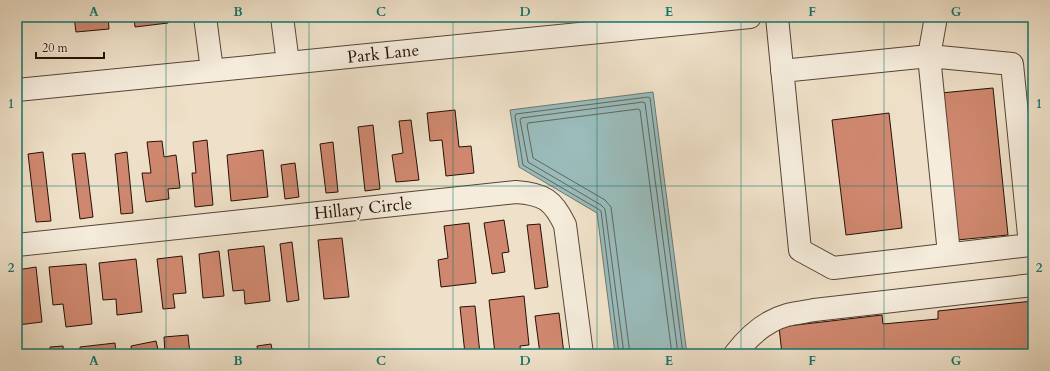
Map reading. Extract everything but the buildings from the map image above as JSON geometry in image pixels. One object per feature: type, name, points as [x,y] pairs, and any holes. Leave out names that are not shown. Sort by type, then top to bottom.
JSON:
[{"type":"street","points":[[205,17],[212,70]]},
{"type":"street","points":[[282,17],[288,63]]},
{"type":"street","name":"Park Lane","points":[[17,90],[750,17]]},
{"type":"street","points":[[777,17],[782,71],[800,250],[833,268],[1032,244],[1012,64],[928,56],[782,71]]},
{"type":"street","points":[[936,17],[928,56],[949,254]]},
{"type":"street","name":"Hillary Circle","points":[[17,245],[516,192],[534,193],[548,200],[559,211],[566,225],[582,354]]},
{"type":"street","points":[[735,354],[744,342],[763,326],[786,315],[814,310],[1033,285]]},
{"type":"water","points":[[653,92],[687,354],[615,354],[597,213],[519,167],[510,110]]}]
